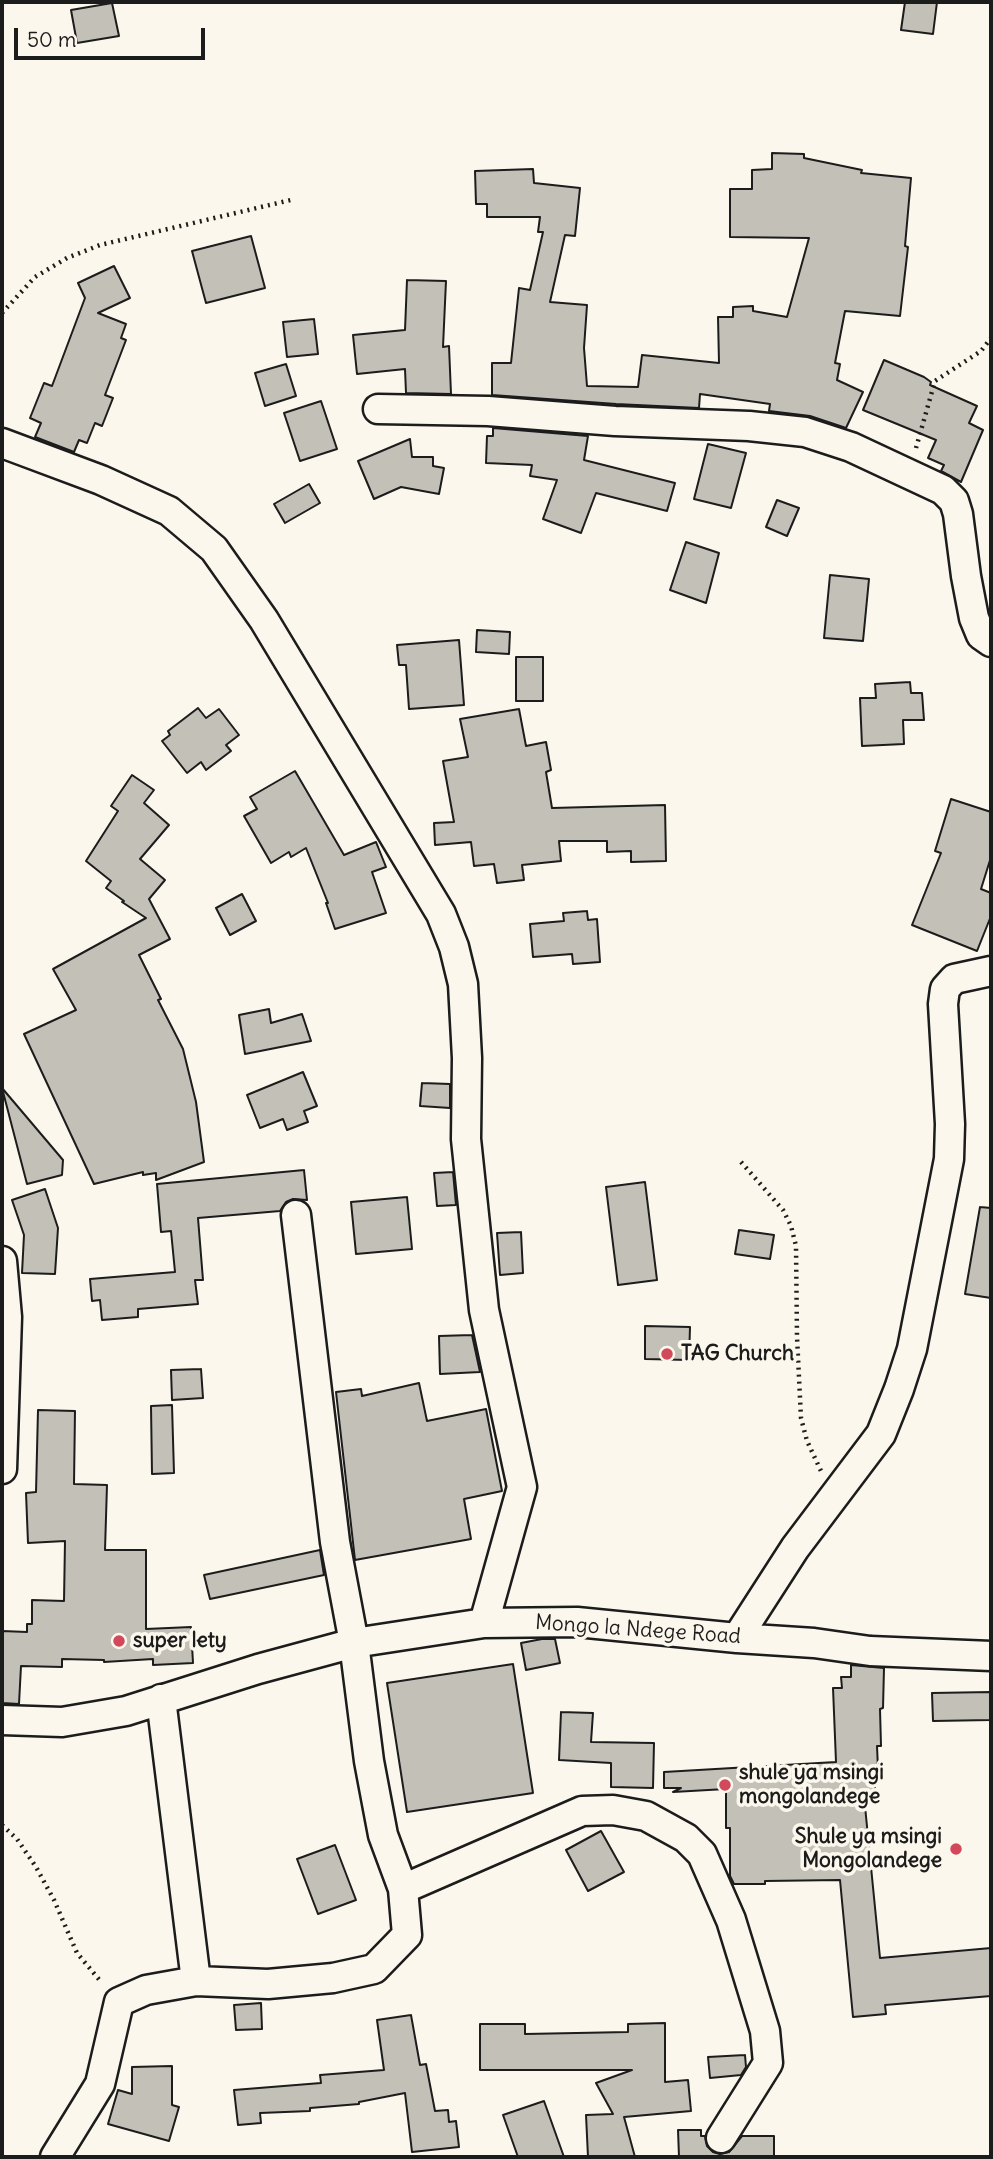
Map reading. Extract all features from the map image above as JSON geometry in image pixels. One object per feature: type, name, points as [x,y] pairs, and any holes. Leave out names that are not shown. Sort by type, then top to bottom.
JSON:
[{"type":"street","points":[[378,410],[488,411],[615,421],[749,426],[805,432],[851,447],[909,472],[943,490],[954,501],[974,618],[981,635],[991,642]]},
{"type":"street","points":[[2,443],[101,480],[169,511],[214,549],[264,620],[441,914],[454,947],[463,984],[467,1058],[466,1139],[484,1310],[522,1487],[484,1623]]},
{"type":"street","points":[[737,1638],[795,1549],[881,1434],[912,1349],[949,1159],[950,1124],[943,1004],[945,989],[954,979],[991,971]]},
{"type":"street","points":[[55,2157],[100,2084],[119,2002],[146,1990],[196,1981],[268,1984],[333,1978],[374,1969],[407,1935],[403,1889],[383,1835],[369,1761],[354,1643],[335,1542],[296,1215]]},
{"type":"street","points":[[2,1261],[7,1317],[2,1469]]},
{"type":"street","name":"Mongo la Ndege Road","points":[[2,1720],[62,1722],[126,1711],[258,1669],[354,1643],[484,1623],[576,1622],[814,1643],[870,1651],[991,1656]]},
{"type":"street","points":[[161,1699],[196,1981]]},
{"type":"street","points":[[403,1889],[582,1811],[613,1810],[646,1816],[686,1838],[702,1854],[731,1920],[765,2031],[768,2063],[721,2138]]},
{"type":"path","points":[[2,313],[35,277],[67,258],[100,245],[295,199]]},
{"type":"path","points":[[909,472],[935,381],[981,351],[991,338]]},
{"type":"path","points":[[741,1162],[783,1210],[796,1245],[797,1337],[802,1418],[807,1441],[834,1497]]},
{"type":"path","points":[[2,1825],[17,1839],[36,1867],[77,1953],[119,2002]]},
{"type":"building","points":[[905,2],[937,2],[933,34],[901,30]]},
{"type":"building","points":[[112,3],[119,36],[77,43],[71,10]]},
{"type":"building","points":[[772,153],[804,154],[804,158],[862,170],[861,173],[911,178],[905,246],[908,247],[900,316],[845,311],[835,363],[840,364],[837,380],[863,392],[846,428],[810,416],[769,411],[770,404],[700,394],[699,408],[492,395],[492,363],[511,363],[519,288],[530,290],[543,232],[538,232],[540,217],[487,217],[487,204],[476,204],[475,171],[533,169],[534,183],[580,188],[575,236],[565,235],[550,302],[587,305],[584,348],[587,386],[638,387],[642,355],[719,363],[718,317],[733,317],[733,307],[753,306],[753,311],[787,317],[809,238],[730,237],[730,189],[752,189],[752,170],[772,169]]},
{"type":"building","points":[[251,236],[265,288],[206,303],[192,251]]},
{"type":"building","points":[[114,266],[130,298],[98,313],[126,324],[121,338],[126,340],[105,395],[113,398],[102,426],[95,423],[87,443],[79,440],[74,452],[35,437],[41,423],[30,418],[44,383],[52,386],[85,298],[78,283]]},
{"type":"building","points":[[407,280],[446,281],[443,347],[449,346],[451,394],[406,393],[405,369],[357,374],[353,335],[405,330]]},
{"type":"building","points":[[314,319],[318,354],[287,357],[283,322]]},
{"type":"building","points":[[884,360],[924,377],[931,382],[930,385],[977,406],[969,423],[983,430],[961,482],[941,471],[944,465],[928,458],[936,440],[863,410]]},
{"type":"building","points":[[286,364],[296,396],[265,406],[255,373]]},
{"type":"building","points":[[321,401],[337,449],[300,461],[284,413]]},
{"type":"building","points":[[493,428],[588,436],[584,460],[675,483],[667,511],[596,493],[581,533],[543,519],[557,480],[530,476],[532,465],[486,463],[487,436],[493,436]]},
{"type":"building","points":[[410,439],[412,457],[433,457],[433,466],[444,468],[439,494],[401,487],[374,499],[358,461]]},
{"type":"building","points":[[708,444],[746,453],[731,508],[694,499]]},
{"type":"building","points":[[309,484],[320,503],[285,523],[274,504]]},
{"type":"building","points":[[777,500],[799,508],[787,536],[766,527]]},
{"type":"building","points":[[686,542],[719,553],[706,603],[670,590]]},
{"type":"building","points":[[830,575],[869,579],[863,641],[824,638]]},
{"type":"building","points":[[477,630],[510,632],[509,654],[476,652]]},
{"type":"building","points":[[459,640],[464,705],[409,709],[406,665],[399,665],[397,645]]},
{"type":"building","points":[[516,657],[543,657],[543,701],[516,701]]},
{"type":"building","points":[[910,682],[911,693],[922,693],[924,720],[903,720],[904,744],[862,746],[860,698],[876,698],[875,684]]},
{"type":"building","points":[[198,708],[206,718],[219,709],[239,735],[226,745],[231,751],[206,770],[201,762],[187,773],[162,741],[170,735],[168,731]]},
{"type":"building","points":[[519,709],[526,746],[546,742],[551,770],[546,772],[552,808],[665,805],[666,861],[631,862],[631,851],[607,852],[607,841],[559,841],[561,861],[522,865],[524,880],[497,883],[494,864],[474,866],[471,842],[435,845],[434,823],[454,822],[443,761],[468,757],[460,719]]},
{"type":"building","points":[[295,771],[344,855],[376,842],[386,867],[372,872],[386,913],[335,929],[328,903],[306,848],[291,857],[289,852],[271,863],[244,816],[257,809],[250,797]]},
{"type":"building","points":[[132,775],[154,790],[144,803],[169,825],[140,859],[165,880],[149,899],[170,939],[139,955],[183,1049],[196,1102],[204,1162],[156,1180],[156,1173],[143,1175],[143,1172],[94,1184],[24,1034],[76,1010],[53,969],[146,918],[106,888],[111,881],[86,861],[118,811],[111,806]]},
{"type":"building","points":[[951,799],[991,812],[991,857],[981,889],[991,893],[991,916],[977,951],[912,925],[941,853],[935,851]]},
{"type":"building","points":[[242,894],[256,921],[230,935],[216,908]]},
{"type":"building","points":[[587,911],[588,920],[597,919],[600,962],[573,964],[572,954],[533,957],[530,924],[564,921],[563,913]]},
{"type":"building","points":[[269,1009],[271,1023],[302,1014],[311,1041],[245,1054],[239,1015]]},
{"type":"building","points":[[303,1072],[317,1106],[304,1111],[308,1122],[287,1130],[283,1119],[260,1128],[247,1095]]},
{"type":"building","points":[[422,1083],[450,1084],[450,1108],[420,1106]]},
{"type":"building","points":[[2,1088],[63,1160],[62,1175],[27,1184]]},
{"type":"building","points":[[304,1170],[307,1200],[293,1199],[286,1202],[280,1211],[198,1218],[203,1280],[195,1280],[198,1304],[138,1309],[138,1317],[102,1320],[100,1300],[92,1301],[90,1279],[175,1272],[171,1231],[161,1232],[157,1184]]},
{"type":"building","points":[[453,1172],[456,1205],[437,1206],[434,1173]]},
{"type":"building","points":[[645,1182],[657,1280],[618,1285],[606,1187]]},
{"type":"building","points":[[45,1189],[58,1228],[55,1274],[22,1273],[24,1235],[12,1200]]},
{"type":"building","points":[[407,1197],[412,1249],[356,1254],[351,1202]]},
{"type":"building","points":[[980,1207],[991,1208],[991,1298],[965,1294]]},
{"type":"building","points":[[739,1230],[774,1235],[770,1259],[735,1254]]},
{"type":"building","points":[[521,1232],[523,1273],[500,1275],[497,1233]]},
{"type":"building","points":[[645,1326],[690,1327],[689,1360],[645,1359]]},
{"type":"building","points":[[472,1335],[480,1372],[440,1374],[439,1336]]},
{"type":"building","points":[[201,1369],[203,1398],[172,1400],[171,1370]]},
{"type":"building","points":[[419,1383],[427,1421],[486,1409],[502,1491],[464,1499],[471,1539],[355,1560],[336,1392],[361,1389],[362,1396]]},
{"type":"building","points":[[172,1405],[174,1473],[152,1474],[151,1406]]},
{"type":"building","points":[[38,1410],[75,1411],[74,1484],[107,1485],[105,1550],[146,1550],[146,1629],[191,1627],[193,1663],[153,1665],[153,1659],[104,1662],[62,1659],[62,1667],[21,1666],[19,1704],[2,1703],[2,1631],[27,1632],[27,1624],[32,1624],[32,1600],[64,1601],[65,1541],[28,1543],[26,1493],[36,1492]]},
{"type":"building","points":[[320,1550],[324,1575],[210,1599],[204,1575]]},
{"type":"building","points":[[555,1639],[560,1663],[526,1670],[521,1643]]},
{"type":"building","points":[[513,1664],[533,1793],[407,1812],[387,1683]]},
{"type":"building","points":[[851,1665],[884,1668],[883,1708],[880,1709],[881,1746],[877,1746],[875,1796],[864,1796],[880,1958],[991,1948],[991,1996],[885,2005],[886,2014],[853,2017],[840,1880],[734,1884],[730,1876],[730,1828],[726,1828],[726,1789],[673,1792],[681,1788],[664,1788],[664,1772],[836,1762],[833,1688],[842,1688],[841,1677],[851,1677]]},
{"type":"building","points":[[991,1692],[991,1720],[933,1721],[932,1693]]},
{"type":"building","points":[[561,1712],[593,1713],[591,1742],[654,1743],[653,1788],[611,1787],[611,1763],[559,1760]]},
{"type":"building","points":[[601,1831],[624,1872],[588,1891],[566,1850]]},
{"type":"building","points":[[335,1845],[356,1900],[318,1914],[297,1859]]},
{"type":"building","points":[[261,2003],[262,2029],[236,2030],[234,2005]]},
{"type":"building","points":[[411,2015],[420,2065],[426,2064],[435,2111],[448,2110],[449,2122],[456,2121],[459,2147],[412,2152],[405,2093],[359,2104],[310,2108],[310,2111],[260,2113],[261,2123],[238,2125],[234,2090],[321,2083],[320,2075],[384,2070],[377,2020]]},
{"type":"building","points":[[665,2023],[665,2082],[688,2080],[691,2111],[624,2117],[635,2157],[588,2157],[586,2115],[613,2114],[596,2083],[632,2070],[480,2070],[480,2024],[525,2024],[525,2034],[628,2032],[628,2024]]},
{"type":"building","points":[[745,2055],[746,2067],[741,2075],[710,2078],[708,2057]]},
{"type":"building","points":[[172,2066],[172,2105],[179,2107],[169,2141],[108,2124],[118,2090],[132,2094],[132,2067]]},
{"type":"building","points":[[544,2101],[564,2157],[518,2157],[503,2115]]},
{"type":"building","points":[[678,2130],[701,2130],[701,2136],[705,2136],[707,2146],[720,2154],[729,2152],[742,2136],[774,2136],[774,2157],[679,2157]]},
{"type":"place","name":"TAG Church","points":[[667,1354]]},
{"type":"place","name":"super lety","points":[[119,1641]]},
{"type":"place","name":"shule ya msingi mongolandege","points":[[725,1785]]},
{"type":"place","name":"Shule ya msingi Mongolandege","points":[[956,1849]]}]
